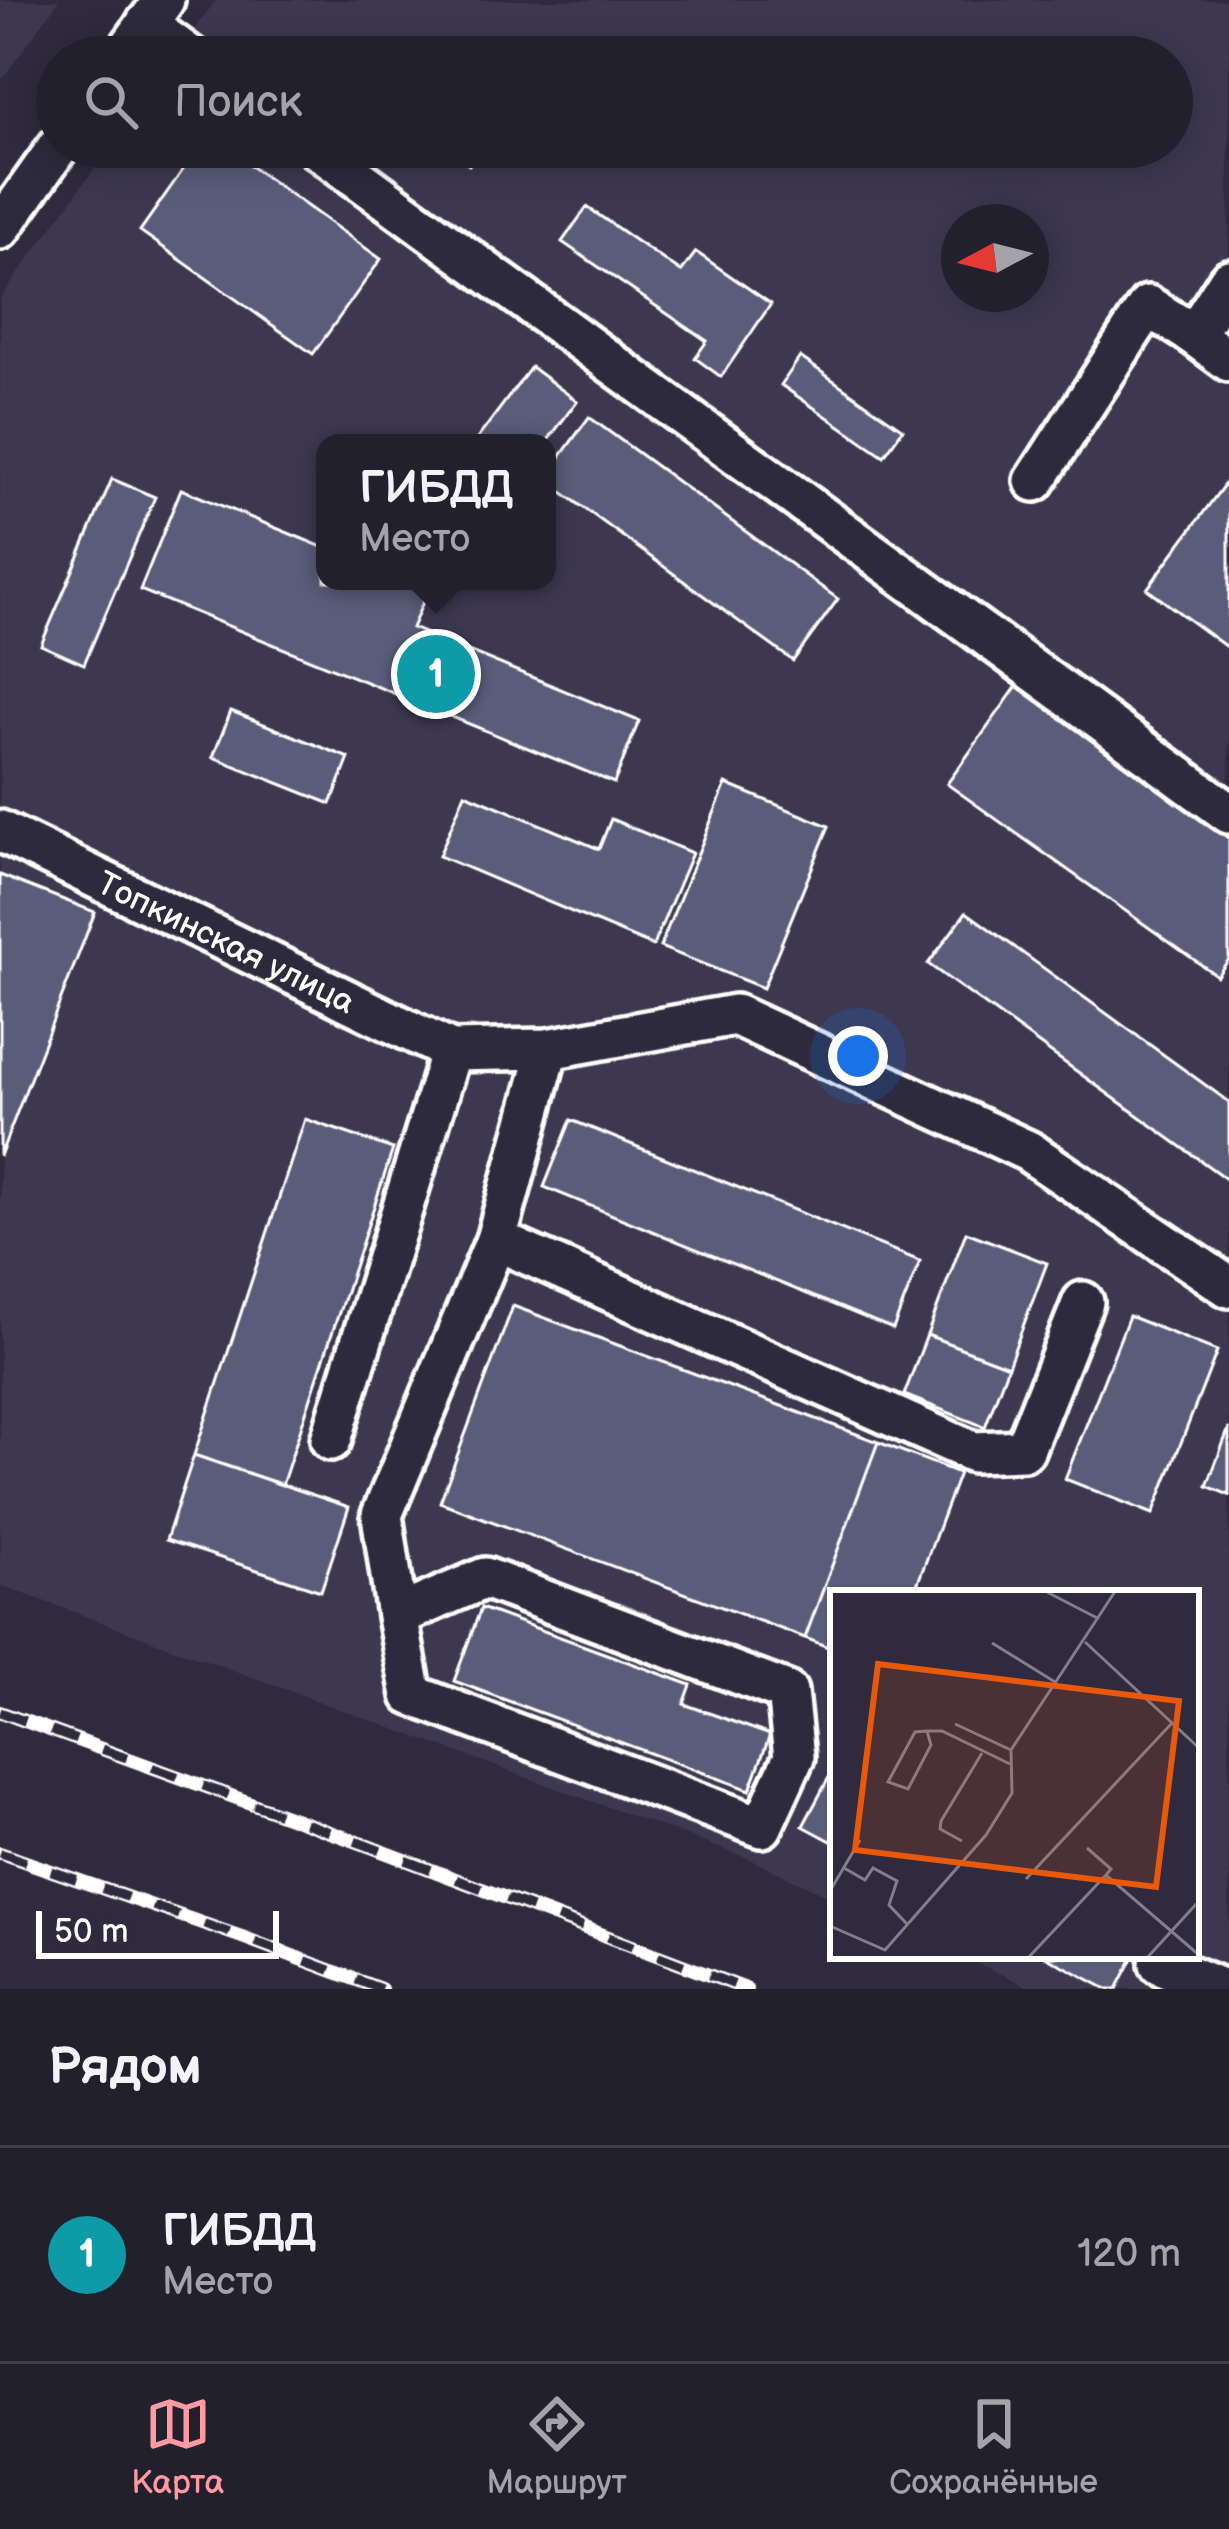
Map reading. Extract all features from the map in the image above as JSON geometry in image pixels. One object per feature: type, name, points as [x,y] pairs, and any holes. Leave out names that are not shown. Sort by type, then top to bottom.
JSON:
[{"type":"street","points":[[155,12],[174,36]]},
{"type":"street","points":[[0,229],[43,168]]},
{"type":"street","points":[[344,168],[1229,813]]},
{"type":"street","points":[[1194,335],[1229,280]]},
{"type":"street","points":[[1035,481],[1148,306],[1229,361]]},
{"type":"street","name":"Топкинская улица","points":[[0,831],[451,1051]]},
{"type":"street","points":[[332,1440],[451,1051],[548,1048],[734,1015],[1028,1151],[1229,1287]]},
{"type":"street","points":[[397,1616],[485,1578],[787,1692],[794,1757],[762,1827],[412,1695],[397,1616],[382,1515],[496,1240],[548,1048]]},
{"type":"street","points":[[496,1240],[973,1452],[1024,1450],[1083,1302]]},
{"type":"street","points":[[1160,1964],[1221,1989]]},
{"type":"shaded area","points":[[0,0],[59,0],[0,82]]},
{"type":"shaded area","points":[[216,0],[1229,0],[1229,1989],[1034,1989],[968,1959],[1199,1959],[1199,1590],[830,1590],[830,1897],[747,1858],[0,1585],[0,299],[95,168],[1193,168],[1193,36],[189,36]]},
{"type":"building","points":[[184,168],[253,168],[381,259],[313,354],[140,231]]},
{"type":"building","points":[[587,207],[681,272],[696,252],[771,304],[721,377],[695,358],[707,341],[562,242]]},
{"type":"building","points":[[800,357],[903,429],[884,456],[781,385]]},
{"type":"building","points":[[531,367],[577,401],[553,434],[481,434]]},
{"type":"building","points":[[589,417],[838,599],[793,661],[556,488],[556,463]]},
{"type":"building","points":[[1229,478],[1229,649],[1147,589]]},
{"type":"building","points":[[112,479],[155,497],[84,664],[41,645]]},
{"type":"building","points":[[181,489],[316,544],[316,590],[428,590],[412,628],[639,721],[614,783],[140,590]]},
{"type":"building","points":[[1017,686],[1229,838],[1229,959],[1217,976],[947,784]]},
{"type":"building","points":[[231,711],[349,758],[331,804],[213,757]]},
{"type":"building","points":[[726,784],[829,826],[763,988],[660,947]]},
{"type":"building","points":[[465,793],[599,849],[611,819],[692,853],[653,946],[439,856]]},
{"type":"building","points":[[0,875],[95,912],[0,1156]]},
{"type":"building","points":[[966,912],[1229,1102],[1229,1181],[928,964]]},
{"type":"building","points":[[305,1119],[393,1149],[282,1485],[194,1455]]},
{"type":"building","points":[[571,1120],[920,1261],[893,1329],[544,1187]]},
{"type":"building","points":[[966,1232],[1047,1263],[1008,1366],[927,1335]]},
{"type":"building","points":[[513,1306],[878,1442],[805,1638],[440,1502]]},
{"type":"building","points":[[1129,1316],[1217,1351],[1153,1514],[1065,1479]]},
{"type":"building","points":[[927,1335],[1008,1366],[985,1427],[904,1395]]},
{"type":"building","points":[[1229,1428],[1229,1495],[1207,1486]]},
{"type":"building","points":[[878,1442],[959,1473],[915,1590],[830,1590],[830,1648],[805,1638]]},
{"type":"building","points":[[194,1455],[349,1507],[321,1591],[166,1540]]},
{"type":"building","points":[[481,1608],[691,1685],[684,1704],[770,1735],[750,1790],[454,1681]]},
{"type":"building","points":[[830,1776],[830,1840],[803,1826]]},
{"type":"building","points":[[1051,1959],[1132,1959],[1117,1989],[1107,1989]]},
{"type":"railway","points":[[0,1712],[746,1989]]},
{"type":"railway","points":[[0,1853],[381,1989]]},
{"type":"place","name":"ГИБДД","points":[[436,674]]}]
